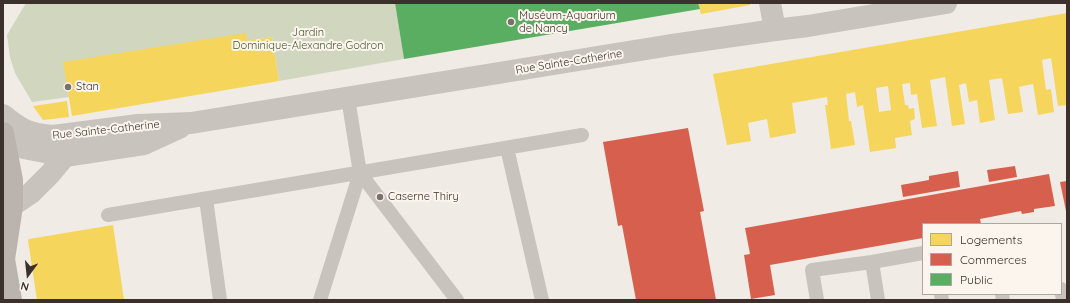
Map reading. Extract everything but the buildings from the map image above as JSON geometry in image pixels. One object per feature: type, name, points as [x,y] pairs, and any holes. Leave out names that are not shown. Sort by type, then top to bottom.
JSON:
[{"type":"main road","points":[[4,136],[12,180],[3,258],[11,300]]},
{"type":"street","points":[[770,3],[775,30]]},
{"type":"street","name":"Rue Sainte-Catherine","points":[[3,115],[15,125],[28,132],[53,136],[138,125],[191,123],[671,46],[816,25],[946,3]]},
{"type":"street","name":"Rue Sainte-Catherine","points":[[4,136],[24,148],[65,156],[144,144],[191,123]]},
{"type":"street","name":"Rue Sainte-Catherine","points":[[8,209],[31,193],[65,156]]},
{"type":"lane","points":[[320,300],[360,173],[348,98]]},
{"type":"lane","points":[[108,216],[582,135]]},
{"type":"lane","points":[[507,148],[542,300]]},
{"type":"lane","points":[[360,173],[457,300]]},
{"type":"lane","points":[[206,199],[220,300]]},
{"type":"lane","points":[[817,300],[812,270],[922,253]]},
{"type":"lane","points":[[872,262],[878,300]]},
{"type":"green space","name":"Jardin Dominique-Alexandre Godron","points":[[26,3],[395,3],[404,59],[279,81],[272,37],[247,41],[69,97],[32,102],[15,73],[10,57],[7,35]]},
{"type":"place","name":"Muséum-Aquarium de Nancy","points":[[511,22]]},
{"type":"place","name":"Stan","points":[[68,87]]},
{"type":"place","name":"Caserne Thiry","points":[[380,197]]}]
